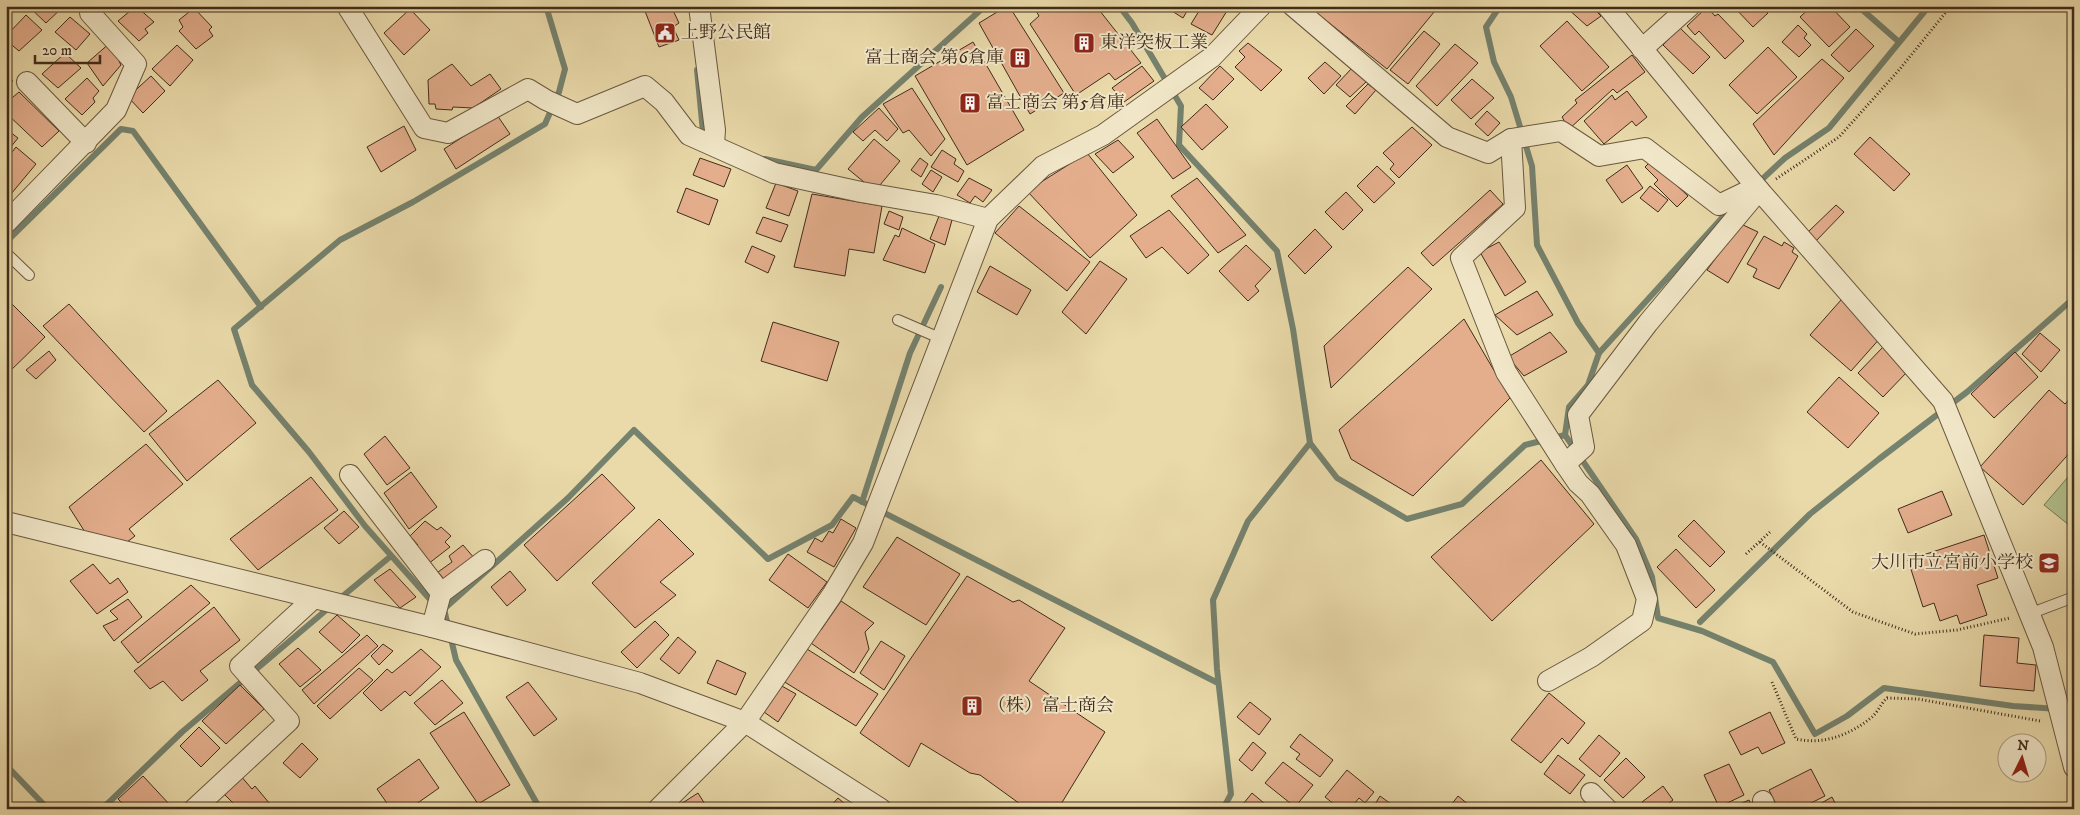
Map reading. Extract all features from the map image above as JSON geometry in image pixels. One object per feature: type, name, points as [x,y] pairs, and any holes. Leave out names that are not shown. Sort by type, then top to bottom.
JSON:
[{"type":"street","points":[[348,6],[424,128],[448,134],[528,89],[554,104],[577,114],[645,86],[664,102],[689,134],[714,137],[774,173],[861,192],[936,205],[988,219]]},
{"type":"street","points":[[699,6],[714,137]]},
{"type":"street","points":[[658,809],[745,722],[832,594],[863,543],[935,336],[988,219],[1043,166],[1103,135],[1212,57],[1261,6]]},
{"type":"street","points":[[1293,6],[1447,137],[1488,153],[1511,140],[1561,132],[1598,156],[1644,148],[1719,205],[1757,188]]},
{"type":"street","points":[[1607,6],[1757,188],[1946,408],[2043,647],[2074,767]]},
{"type":"street","points":[[1642,49],[1690,6]]},
{"type":"street","points":[[6,223],[86,143],[116,110],[136,64],[90,13]]},
{"type":"street","points":[[27,82],[86,143]]},
{"type":"street","points":[[1511,140],[1515,208],[1462,258],[1506,372],[1578,483],[1590,494],[1626,545],[1647,599],[1642,621],[1591,657],[1548,681]]},
{"type":"street","points":[[1565,464],[1584,448],[1578,415],[1648,323],[1757,188]]},
{"type":"street","points":[[350,475],[441,616]]},
{"type":"street","points":[[6,522],[314,599],[441,616],[640,682],[745,722],[881,809]]},
{"type":"street","points":[[441,616],[485,560]]},
{"type":"street","points":[[194,809],[289,721],[240,666],[314,599]]},
{"type":"street","points":[[1591,793],[1607,809]]},
{"type":"lane","points":[[6,254],[29,275]]},
{"type":"lane","points":[[898,320],[935,336]]},
{"type":"lane","points":[[2029,614],[2074,597]]},
{"type":"path","points":[[1757,188],[1839,136],[1899,70],[1951,6]]},
{"type":"path","points":[[1746,554],[1770,532]]},
{"type":"path","points":[[1760,542],[1853,612],[1915,634],[1956,630],[2029,614]]},
{"type":"path","points":[[1772,682],[1796,739],[1810,742],[1831,740],[1851,731],[1874,715],[1887,698],[1918,699],[2062,723]]},
{"type":"green space","points":[[2074,470],[2074,529],[2044,505]]},
{"type":"building","points":[[28,6],[64,6],[46,23]]},
{"type":"building","points":[[136,6],[154,22],[145,29],[148,33],[139,41],[118,21]]},
{"type":"building","name":"上野公民館","points":[[643,6],[671,6],[679,23],[673,27],[679,40],[659,47]]},
{"type":"building","name":"富士商会 第6倉庫","points":[[1009,6],[1064,93],[1030,114],[979,23]]},
{"type":"building","name":"東洋突板工業","points":[[1033,6],[1096,6],[1141,63],[1115,80],[1109,73],[1076,95],[1030,24],[1039,16]]},
{"type":"building","points":[[1164,6],[1190,6],[1183,18]]},
{"type":"building","points":[[1202,6],[1230,6],[1212,35],[1191,24]]},
{"type":"building","points":[[1308,6],[1439,6],[1387,69]]},
{"type":"building","points":[[1569,6],[1591,6],[1601,16],[1587,26],[1567,8]]},
{"type":"building","points":[[1733,6],[1761,6],[1768,13],[1753,27]]},
{"type":"building","points":[[1812,6],[1830,6],[1850,27],[1829,47],[1800,17]]},
{"type":"building","points":[[1707,7],[1715,16],[1718,14],[1744,41],[1725,59],[1699,31],[1695,35],[1687,26]]},
{"type":"building","points":[[194,8],[212,27],[209,30],[213,36],[196,49],[179,31],[183,27],[179,20]]},
{"type":"building","points":[[410,9],[430,30],[404,55],[384,33]]},
{"type":"building","points":[[26,15],[42,30],[19,51],[6,40],[6,36]]},
{"type":"building","points":[[70,17],[90,34],[76,50],[55,32]]},
{"type":"building","points":[[1567,21],[1609,67],[1582,91],[1540,46]]},
{"type":"building","points":[[1798,25],[1807,34],[1804,38],[1811,45],[1799,57],[1782,42]]},
{"type":"building","points":[[1680,28],[1710,57],[1693,74],[1663,45]]},
{"type":"building","points":[[1856,29],[1874,46],[1849,72],[1831,55]]},
{"type":"building","points":[[1424,31],[1440,44],[1408,84],[1390,70]]},
{"type":"building","points":[[111,42],[122,57],[119,61],[121,65],[103,86],[87,63]]},
{"type":"building","name":"富士商会 第5倉庫","points":[[973,42],[1024,130],[967,165],[915,76]]},
{"type":"building","points":[[1248,43],[1282,70],[1261,91],[1235,67],[1245,57],[1239,51]]},
{"type":"building","points":[[1455,44],[1478,63],[1437,106],[1416,86]]},
{"type":"building","points":[[177,45],[193,60],[170,86],[152,69]]},
{"type":"building","points":[[1768,47],[1797,77],[1757,114],[1729,85]]},
{"type":"building","points":[[65,53],[81,68],[58,88],[42,74]]},
{"type":"building","points":[[1632,55],[1645,72],[1617,93],[1613,89],[1569,129],[1562,117],[1577,103],[1575,100]]},
{"type":"building","points":[[1822,59],[1844,78],[1774,155],[1753,124]]},
{"type":"building","points":[[1325,62],[1341,76],[1324,94],[1308,78]]},
{"type":"building","points":[[452,64],[471,86],[490,74],[501,89],[473,108],[453,107],[452,110],[436,109],[435,104],[429,104],[428,80]]},
{"type":"building","points":[[1142,66],[1154,81],[1124,102],[1112,88]]},
{"type":"building","points":[[1220,66],[1234,79],[1213,100],[1199,88]]},
{"type":"building","points":[[1352,68],[1366,82],[1350,97],[1336,85]]},
{"type":"building","points":[[6,74],[13,81],[6,87]]},
{"type":"building","points":[[151,76],[165,91],[143,113],[128,97]]},
{"type":"building","points":[[87,78],[99,91],[93,98],[95,102],[82,115],[65,99]]},
{"type":"building","points":[[1472,79],[1494,98],[1471,119],[1451,100]]},
{"type":"building","points":[[1368,84],[1376,90],[1355,114],[1346,106]]},
{"type":"building","points":[[912,88],[945,139],[931,156],[909,130],[903,133],[883,104]]},
{"type":"building","points":[[1627,91],[1647,117],[1636,126],[1632,121],[1604,144],[1584,121],[1612,95],[1615,100]]},
{"type":"building","points":[[19,92],[59,131],[42,147],[6,113],[6,103]]},
{"type":"building","points":[[1206,104],[1228,127],[1202,150],[1181,127]]},
{"type":"building","points":[[879,108],[898,129],[887,141],[875,130],[863,141],[853,132]]},
{"type":"building","points":[[1487,111],[1500,123],[1488,136],[1475,124]]},
{"type":"building","points":[[497,115],[510,134],[456,169],[444,149]]},
{"type":"building","points":[[1157,119],[1191,167],[1173,179],[1137,133]]},
{"type":"building","points":[[404,126],[416,150],[381,172],[367,147]]},
{"type":"building","points":[[1412,127],[1432,145],[1399,178],[1390,169],[1394,164],[1383,153]]},
{"type":"building","points":[[6,129],[18,138],[6,153]]},
{"type":"building","points":[[1870,137],[1910,174],[1894,191],[1854,154]]},
{"type":"building","points":[[874,139],[900,161],[875,191],[848,169]]},
{"type":"building","points":[[1118,140],[1134,157],[1113,173],[1095,154]]},
{"type":"building","points":[[16,147],[36,164],[11,194],[6,191],[6,160]]},
{"type":"building","points":[[942,150],[956,159],[954,164],[964,171],[958,182],[931,167]]},
{"type":"building","points":[[1087,153],[1137,215],[1090,258],[1027,191]]},
{"type":"building","points":[[700,158],[731,169],[724,187],[693,175]]},
{"type":"building","points":[[920,158],[928,164],[921,177],[911,170]]},
{"type":"building","points":[[1651,161],[1688,196],[1677,207],[1654,184],[1658,180],[1645,167]]},
{"type":"building","points":[[1627,165],[1643,188],[1622,203],[1606,180]]},
{"type":"building","points":[[1377,166],[1395,183],[1374,203],[1357,186]]},
{"type":"building","points":[[931,170],[942,177],[933,192],[922,184]]},
{"type":"building","points":[[969,178],[992,190],[983,202],[975,196],[970,203],[957,195]]},
{"type":"building","points":[[1197,178],[1246,235],[1218,253],[1171,196]]},
{"type":"building","points":[[776,183],[798,191],[789,216],[766,208]]},
{"type":"building","points":[[1650,186],[1668,200],[1658,212],[1640,198]]},
{"type":"building","points":[[686,188],[718,200],[709,225],[677,212]]},
{"type":"building","points":[[1490,190],[1503,204],[1433,266],[1421,253]]},
{"type":"building","points":[[1346,192],[1363,210],[1343,230],[1325,212]]},
{"type":"building","points":[[812,194],[882,206],[874,253],[849,249],[845,276],[794,267]]},
{"type":"building","points":[[1836,205],[1844,212],[1815,242],[1808,232]]},
{"type":"building","points":[[1019,206],[1090,262],[1067,291],[995,233]]},
{"type":"building","points":[[1169,210],[1209,255],[1188,274],[1162,247],[1146,258],[1130,236]]},
{"type":"building","points":[[889,211],[903,217],[899,230],[884,224]]},
{"type":"building","points":[[939,216],[952,220],[945,245],[930,239]]},
{"type":"building","points":[[763,217],[788,225],[781,242],[756,233]]},
{"type":"building","points":[[1741,224],[1758,232],[1728,283],[1707,270]]},
{"type":"building","points":[[902,228],[935,244],[925,273],[883,260],[895,235],[899,237]]},
{"type":"building","points":[[1315,229],[1332,247],[1305,274],[1288,256]]},
{"type":"building","points":[[1764,236],[1782,246],[1784,242],[1794,248],[1792,252],[1798,256],[1779,289],[1753,277],[1757,269],[1747,264]]},
{"type":"building","points":[[1499,242],[1526,282],[1505,296],[1480,252]]},
{"type":"building","points":[[1246,245],[1271,269],[1255,286],[1259,291],[1248,301],[1219,271]]},
{"type":"building","points":[[752,246],[775,256],[768,273],[745,262]]},
{"type":"building","points":[[1100,261],[1127,279],[1086,334],[1062,312]]},
{"type":"building","points":[[990,266],[1031,290],[1017,315],[977,292]]},
{"type":"building","points":[[1408,267],[1432,289],[1331,388],[1324,346]]},
{"type":"building","points":[[1537,291],[1553,315],[1517,335],[1495,315]]},
{"type":"building","points":[[6,298],[45,337],[6,375]]},
{"type":"building","points":[[1841,300],[1882,336],[1851,371],[1810,335]]},
{"type":"building","points":[[69,304],[167,411],[144,432],[43,326]]},
{"type":"building","points":[[1464,319],[1510,398],[1413,496],[1351,459],[1339,430]]},
{"type":"building","points":[[773,322],[839,342],[827,381],[761,361]]},
{"type":"building","points":[[1550,332],[1567,352],[1524,376],[1508,357]]},
{"type":"building","points":[[2040,333],[2060,350],[2041,372],[2022,354]]},
{"type":"building","points":[[1883,347],[1908,371],[1883,397],[1858,373]]},
{"type":"building","points":[[49,351],[56,360],[36,379],[26,370]]},
{"type":"building","points":[[2015,352],[2038,377],[1994,418],[1971,394]]},
{"type":"building","points":[[1839,377],[1879,413],[1848,448],[1807,412]]},
{"type":"building","points":[[218,380],[256,423],[187,481],[149,434]]},
{"type":"building","points":[[2049,390],[2065,404],[2074,394],[2074,448],[2023,505],[1980,467]]},
{"type":"building","points":[[385,436],[410,468],[387,485],[364,454]]},
{"type":"building","points":[[146,444],[183,484],[129,529],[135,536],[127,542],[85,532],[69,507]]},
{"type":"building","points":[[1541,460],[1594,524],[1492,621],[1431,557]]},
{"type":"building","points":[[411,472],[437,507],[409,529],[384,493]]},
{"type":"building","points":[[602,474],[635,508],[557,581],[524,545]]},
{"type":"building","points":[[311,477],[338,510],[258,570],[230,539]]},
{"type":"building","points":[[1942,491],[1952,515],[1908,533],[1898,509]]},
{"type":"building","points":[[344,511],[359,527],[339,544],[324,528]]},
{"type":"building","points":[[659,519],[694,554],[660,582],[676,595],[635,628],[592,583]]},
{"type":"building","points":[[841,519],[856,528],[834,567],[807,552],[815,538],[822,542],[829,531],[833,533]]},
{"type":"building","points":[[1694,520],[1725,552],[1710,567],[1678,536]]},
{"type":"building","points":[[425,521],[437,530],[441,527],[451,536],[445,542],[450,547],[428,564],[412,548],[418,545],[410,536]]},
{"type":"building","points":[[1984,535],[1998,578],[1977,585],[1987,615],[1960,624],[1957,615],[1940,621],[1934,603],[1923,607],[1908,560]]},
{"type":"building","points":[[897,537],[960,574],[926,625],[863,587]]},
{"type":"building","points":[[463,545],[475,559],[447,583],[438,572],[452,562],[449,556]]},
{"type":"building","points":[[1676,549],[1715,590],[1696,608],[1657,567]]},
{"type":"building","points":[[788,554],[827,582],[808,608],[769,580]]},
{"type":"building","points":[[93,564],[110,584],[118,578],[128,592],[97,614],[70,581]]},
{"type":"building","points":[[390,569],[416,597],[400,608],[374,580]]},
{"type":"building","points":[[510,571],[526,590],[507,606],[491,587]]},
{"type":"building","name":"（株）富士商会","points":[[967,576],[1013,602],[1019,600],[1065,628],[1029,681],[1105,732],[1058,809],[1027,809],[980,775],[970,773],[921,743],[909,767],[860,733]]},
{"type":"building","points":[[191,585],[210,603],[138,663],[121,642]]},
{"type":"building","points":[[128,599],[142,617],[114,641],[103,626],[118,619],[110,611]]},
{"type":"building","points":[[841,601],[874,623],[865,632],[869,649],[854,673],[808,641],[816,628],[821,630]]},
{"type":"building","points":[[214,607],[240,640],[200,671],[208,680],[182,701],[163,681],[150,689],[134,671]]},
{"type":"building","points":[[337,615],[360,635],[342,653],[319,632]]},
{"type":"building","points":[[655,621],[669,635],[637,668],[621,652]]},
{"type":"building","points":[[367,635],[378,646],[314,704],[302,690]]},
{"type":"building","points":[[1984,635],[2019,638],[2017,663],[2036,665],[2034,691],[1980,686]]},
{"type":"building","points":[[678,637],[696,652],[679,674],[660,659]]},
{"type":"building","points":[[881,641],[905,656],[884,690],[860,673]]},
{"type":"building","points":[[383,644],[393,651],[379,665],[371,656]]},
{"type":"building","points":[[298,648],[321,670],[300,687],[279,664]]},
{"type":"building","points":[[421,649],[441,667],[410,696],[405,691],[381,711],[363,693],[387,669],[392,673]]},
{"type":"building","points":[[807,649],[878,694],[856,726],[783,681]]},
{"type":"building","points":[[717,660],[746,673],[736,695],[707,683]]},
{"type":"building","points":[[359,668],[373,680],[330,719],[317,706]]},
{"type":"building","points":[[442,680],[463,703],[435,725],[414,703]]},
{"type":"building","points":[[528,682],[557,719],[534,736],[506,697]]},
{"type":"building","points":[[240,685],[264,709],[226,744],[202,721]]},
{"type":"building","points":[[780,685],[796,694],[778,722],[764,712]]},
{"type":"building","points":[[1549,693],[1585,723],[1568,744],[1562,738],[1541,763],[1511,740]]},
{"type":"building","points":[[1250,702],[1271,719],[1259,735],[1237,717]]},
{"type":"building","points":[[464,712],[510,785],[478,804],[430,733]]},
{"type":"building","points":[[1770,712],[1785,743],[1762,754],[1758,747],[1741,755],[1729,732]]},
{"type":"building","points":[[199,727],[220,748],[201,767],[180,746]]},
{"type":"building","points":[[1300,734],[1333,760],[1320,777],[1296,759],[1300,754],[1290,747]]},
{"type":"building","points":[[1599,735],[1620,753],[1600,777],[1579,759]]},
{"type":"building","points":[[1253,742],[1266,753],[1252,771],[1239,760]]},
{"type":"building","points":[[302,743],[318,759],[300,778],[283,763]]},
{"type":"building","points":[[1558,755],[1585,775],[1570,794],[1544,774]]},
{"type":"building","points":[[1626,758],[1645,777],[1623,798],[1604,780]]},
{"type":"building","points":[[419,759],[439,788],[409,809],[391,809],[377,789]]},
{"type":"building","points":[[1283,762],[1313,785],[1295,807],[1265,783]]},
{"type":"building","points":[[1729,764],[1744,795],[1719,807],[1704,775]]},
{"type":"building","points":[[1811,769],[1825,796],[1799,809],[1791,809],[1788,803],[1778,808],[1769,790]]},
{"type":"building","points":[[1347,770],[1374,792],[1365,803],[1359,798],[1350,809],[1340,809],[1325,797]]},
{"type":"building","points":[[240,775],[252,789],[255,786],[270,804],[265,809],[231,809],[235,805],[222,792]]},
{"type":"building","points":[[143,776],[170,805],[166,809],[128,809],[118,799]]},
{"type":"building","points":[[1663,786],[1673,800],[1661,809],[1647,809],[1642,802]]},
{"type":"building","points":[[698,793],[708,809],[673,809]]},
{"type":"building","points":[[1252,793],[1271,809],[1239,809]]},
{"type":"building","points":[[1380,796],[1398,809],[1372,809]]},
{"type":"building","points":[[1458,796],[1474,809],[1448,809]]},
{"type":"building","points":[[1832,797],[1838,809],[1811,809]]},
{"type":"building","points":[[838,798],[851,809],[828,809]]},
{"type":"building","points":[[1749,800],[1753,809],[1728,809]]},
{"type":"waterway","points":[[435,605],[365,526],[309,452],[252,385],[234,329],[340,240],[413,202],[545,124],[559,92],[565,69],[546,6]]},
{"type":"waterway","points":[[765,159],[816,170],[862,117],[985,6]]},
{"type":"waterway","points":[[1119,6],[1132,23],[1181,106],[1179,145],[1277,251],[1293,329],[1310,443]]},
{"type":"waterway","points":[[1500,6],[1486,27],[1494,62],[1511,97],[1532,166],[1537,245],[1578,323],[1599,353],[1588,385],[1569,407],[1565,435],[1636,539],[1652,577],[1658,618],[1702,631],[1773,662],[1815,734],[1847,716],[1884,688],[2013,706],[2074,710]]},
{"type":"waterway","points":[[1858,6],[1899,42]]},
{"type":"waterway","points":[[1757,184],[1785,158],[1829,128],[1929,6]]},
{"type":"waterway","points":[[697,70],[703,132],[708,134]]},
{"type":"waterway","points":[[6,242],[121,129],[133,131],[261,307]]},
{"type":"waterway","points":[[1599,353],[1731,208]]},
{"type":"waterway","points":[[862,502],[910,353],[941,287]]},
{"type":"waterway","points":[[1700,622],[1810,514],[1967,392],[2074,298]]},
{"type":"waterway","points":[[444,609],[568,498],[634,430],[768,559],[832,525],[853,497],[1218,683]]},
{"type":"waterway","points":[[1223,809],[1231,794],[1217,669],[1213,600],[1248,521],[1310,443],[1337,478],[1407,519],[1462,504],[1525,445],[1565,435]]},
{"type":"waterway","points":[[338,600],[391,556]]},
{"type":"waterway","points":[[102,809],[182,732],[331,606]]},
{"type":"waterway","points":[[444,609],[456,660],[540,809]]},
{"type":"waterway","points":[[6,765],[48,809]]},
{"type":"place","name":"上野公民館","points":[[665,33]]},
{"type":"place","name":"東洋突板工業","points":[[1084,43]]},
{"type":"place","name":"富士商会 第6倉庫","points":[[1020,58]]},
{"type":"place","name":"富士商会 第5倉庫","points":[[970,103]]},
{"type":"place","name":"大川市立宮前小学校","points":[[2049,563]]},
{"type":"place","name":"（株）富士商会","points":[[972,706]]}]
